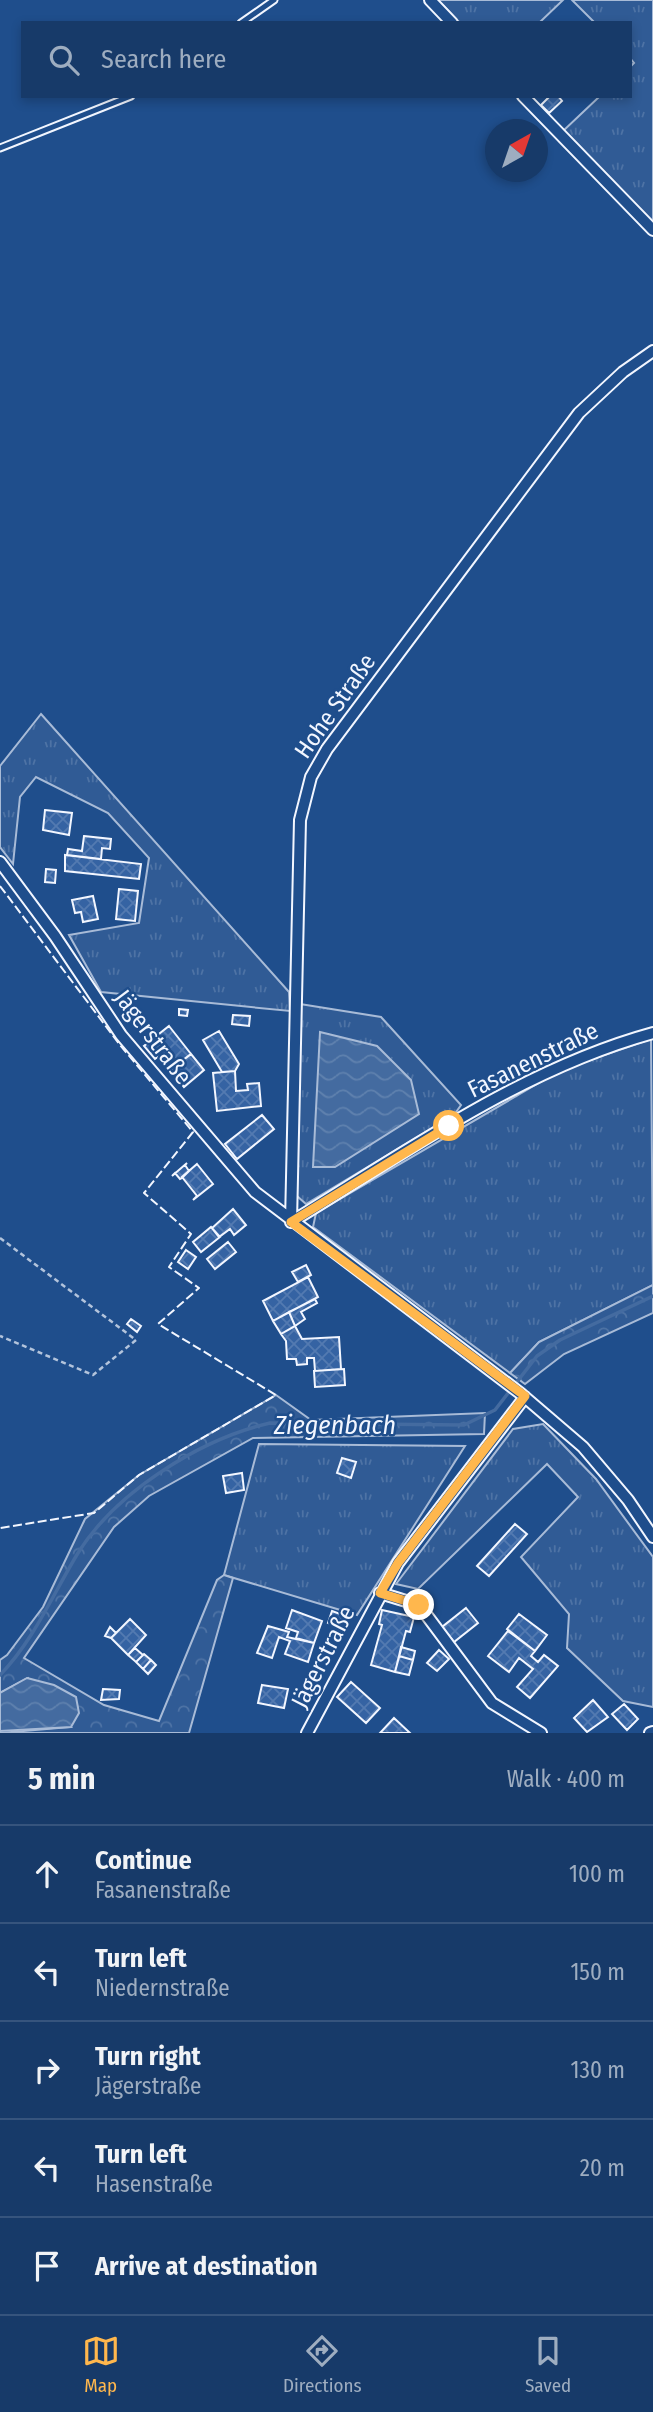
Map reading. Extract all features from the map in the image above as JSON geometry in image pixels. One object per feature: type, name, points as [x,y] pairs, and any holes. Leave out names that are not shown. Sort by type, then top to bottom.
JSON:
[{"type":"street","points":[[430,0],[450,21]]},
{"type":"street","points":[[525,98],[653,230]]},
{"type":"street","name":"Hohe Straße","points":[[291,1222],[300,820],[311,777],[327,749],[579,413],[623,372],[653,351]]},
{"type":"street","name":"Jägerstraße","points":[[0,862],[55,936],[121,1035],[256,1192],[291,1222],[506,1382],[583,1447],[628,1500],[653,1537]]},
{"type":"street","name":"Fasanenstraße","points":[[291,1222],[449,1126],[559,1066],[613,1044],[653,1033]]},
{"type":"street","name":"Jägerstraße","points":[[307,1733],[398,1563],[522,1395]]},
{"type":"street","points":[[380,1593],[419,1605],[492,1703],[541,1733]]},
{"type":"lane","points":[[244,21],[274,0]]},
{"type":"lane","points":[[0,148],[126,98]]},
{"type":"path","points":[[0,1238],[136,1340],[93,1375],[2,1337],[0,1346]]},
{"type":"green space","points":[[438,0],[563,0],[541,21],[458,21]]},
{"type":"green space","points":[[572,0],[653,0],[653,223],[563,131],[598,98],[632,98],[632,21],[593,21]]},
{"type":"green space","points":[[41,714],[289,992],[290,1011],[101,992],[69,935],[139,923],[149,858],[108,813],[36,777],[20,797],[13,864],[0,847],[0,766]]},
{"type":"green space","points":[[300,1004],[381,1017],[461,1105],[454,1115],[306,1204],[297,1196]]},
{"type":"green space","points":[[651,1039],[653,1285],[539,1342],[510,1373],[313,1227],[316,1213],[561,1070]]},
{"type":"green space","points":[[653,1285],[653,1313],[564,1354],[525,1384],[510,1373],[539,1342]]},
{"type":"green space","points":[[276,1395],[311,1420],[485,1413],[484,1434],[253,1438],[149,1496],[114,1527],[24,1658],[104,1705],[159,1721],[217,1580],[224,1575],[233,1578],[189,1733],[0,1733],[71,1727],[28,1678],[0,1693],[0,1660],[7,1655],[43,1607],[85,1519],[139,1475]]},
{"type":"green space","points":[[543,1424],[596,1479],[653,1557],[653,1707],[623,1701],[567,1648],[569,1614],[521,1557],[578,1497],[547,1464],[418,1589],[396,1584],[513,1429]]},
{"type":"green space","points":[[259,1444],[465,1446],[357,1615],[224,1575]]},
{"type":"water","points":[[320,1032],[377,1046],[411,1080],[419,1114],[335,1167],[313,1167]]},
{"type":"water","points":[[27,1678],[54,1685],[76,1697],[79,1713],[71,1727],[0,1731],[0,1693]]},
{"type":"building","points":[[548,98],[560,98],[562,101],[549,113],[541,105]]},
{"type":"building","points":[[45,810],[72,813],[69,835],[43,830]]},
{"type":"building","points":[[84,836],[111,839],[110,849],[102,848],[101,859],[67,855],[68,849],[82,851]]},
{"type":"building","points":[[65,855],[141,864],[139,879],[65,871]]},
{"type":"building","points":[[46,869],[56,870],[55,883],[45,882]]},
{"type":"building","points":[[119,889],[138,891],[135,921],[116,919]]},
{"type":"building","points":[[93,896],[98,919],[83,922],[81,912],[75,913],[72,900]]},
{"type":"building","points":[[179,1009],[188,1010],[187,1016],[179,1015]]},
{"type":"building","points":[[233,1015],[250,1016],[249,1026],[232,1024]]},
{"type":"building","points":[[169,1026],[191,1054],[170,1070],[159,1056],[155,1059],[144,1046]]},
{"type":"building","points":[[219,1031],[239,1064],[235,1071],[222,1072],[203,1040]]},
{"type":"building","points":[[191,1054],[204,1070],[184,1087],[170,1070]]},
{"type":"building","points":[[235,1071],[236,1091],[248,1090],[247,1084],[259,1083],[261,1106],[217,1111],[213,1073]]},
{"type":"building","points":[[262,1115],[274,1129],[237,1159],[225,1144]]},
{"type":"building","points":[[187,1163],[185,1165],[189,1171],[182,1178],[175,1173]]},
{"type":"building","points":[[197,1164],[213,1184],[193,1200],[197,1196],[182,1177]]},
{"type":"building","points":[[233,1209],[246,1225],[234,1235],[230,1229],[219,1237],[212,1228]]},
{"type":"building","points":[[211,1227],[220,1237],[201,1252],[193,1242]]},
{"type":"building","points":[[228,1242],[236,1252],[215,1269],[207,1259]]},
{"type":"building","points":[[186,1250],[196,1257],[188,1269],[178,1262]]},
{"type":"building","points":[[306,1265],[311,1275],[298,1282],[292,1272]]},
{"type":"building","points":[[308,1277],[318,1297],[273,1321],[263,1301]]},
{"type":"building","points":[[315,1299],[317,1303],[301,1312],[305,1319],[295,1326],[289,1312]]},
{"type":"building","points":[[289,1312],[295,1326],[281,1334],[273,1321]]},
{"type":"building","points":[[131,1319],[141,1326],[137,1332],[127,1324]]},
{"type":"building","points":[[295,1326],[302,1339],[339,1337],[341,1369],[315,1371],[314,1358],[307,1358],[307,1364],[297,1365],[296,1359],[287,1359],[286,1341],[281,1334]]},
{"type":"building","points":[[344,1369],[345,1385],[315,1387],[314,1371]]},
{"type":"building","points":[[342,1458],[356,1462],[351,1478],[337,1473]]},
{"type":"building","points":[[242,1473],[244,1490],[226,1493],[223,1476]]},
{"type":"building","points":[[515,1524],[527,1534],[489,1576],[477,1566]]},
{"type":"building","points":[[466,1608],[478,1623],[454,1642],[442,1627]]},
{"type":"building","points":[[292,1610],[322,1621],[314,1643],[296,1638],[298,1632],[286,1628]]},
{"type":"building","points":[[382,1610],[414,1617],[410,1632],[406,1631],[395,1672],[371,1665],[382,1625],[379,1624]]},
{"type":"building","points":[[332,1611],[343,1615],[339,1627],[328,1623]]},
{"type":"building","points":[[519,1614],[547,1635],[535,1651],[507,1629]]},
{"type":"building","points":[[130,1619],[146,1635],[128,1655],[111,1638]]},
{"type":"building","points":[[268,1626],[289,1632],[287,1637],[314,1643],[308,1662],[285,1654],[290,1641],[279,1637],[272,1658],[257,1653]]},
{"type":"building","points":[[110,1627],[116,1633],[111,1638],[105,1636]]},
{"type":"building","points":[[508,1631],[535,1651],[531,1656],[538,1662],[544,1655],[558,1666],[530,1698],[517,1687],[533,1669],[519,1658],[509,1672],[488,1656]]},
{"type":"building","points":[[401,1647],[415,1651],[413,1660],[399,1656]]},
{"type":"building","points":[[135,1648],[143,1655],[136,1662],[128,1655]]},
{"type":"building","points":[[439,1650],[449,1659],[437,1671],[427,1663]]},
{"type":"building","points":[[144,1654],[151,1660],[143,1669],[136,1662]]},
{"type":"building","points":[[399,1656],[413,1660],[409,1675],[395,1672]]},
{"type":"building","points":[[151,1660],[156,1665],[148,1674],[143,1669]]},
{"type":"building","points":[[351,1682],[380,1708],[366,1723],[337,1697]]},
{"type":"building","points":[[262,1685],[288,1689],[284,1708],[258,1703]]},
{"type":"building","points":[[103,1689],[120,1690],[119,1699],[101,1700]]},
{"type":"building","points":[[593,1700],[608,1717],[587,1732],[574,1718]]},
{"type":"building","points":[[624,1704],[638,1719],[627,1730],[612,1714]]},
{"type":"building","points":[[394,1718],[410,1733],[380,1733]]},
{"type":"waterway","name":"Ziegenbach","points":[[0,1675],[33,1632],[78,1553],[94,1531],[137,1489],[189,1455],[216,1441],[270,1423],[464,1425],[495,1410],[537,1356],[560,1340],[653,1296]]},
{"type":"fence","points":[[0,886],[120,1045],[193,1132],[144,1193],[191,1234],[169,1267],[199,1288],[158,1324],[276,1395],[139,1475],[94,1513],[0,1528]]},
{"type":"route","points":[[419,1605],[380,1593],[398,1563],[525,1396],[291,1222],[449,1126]]}]
